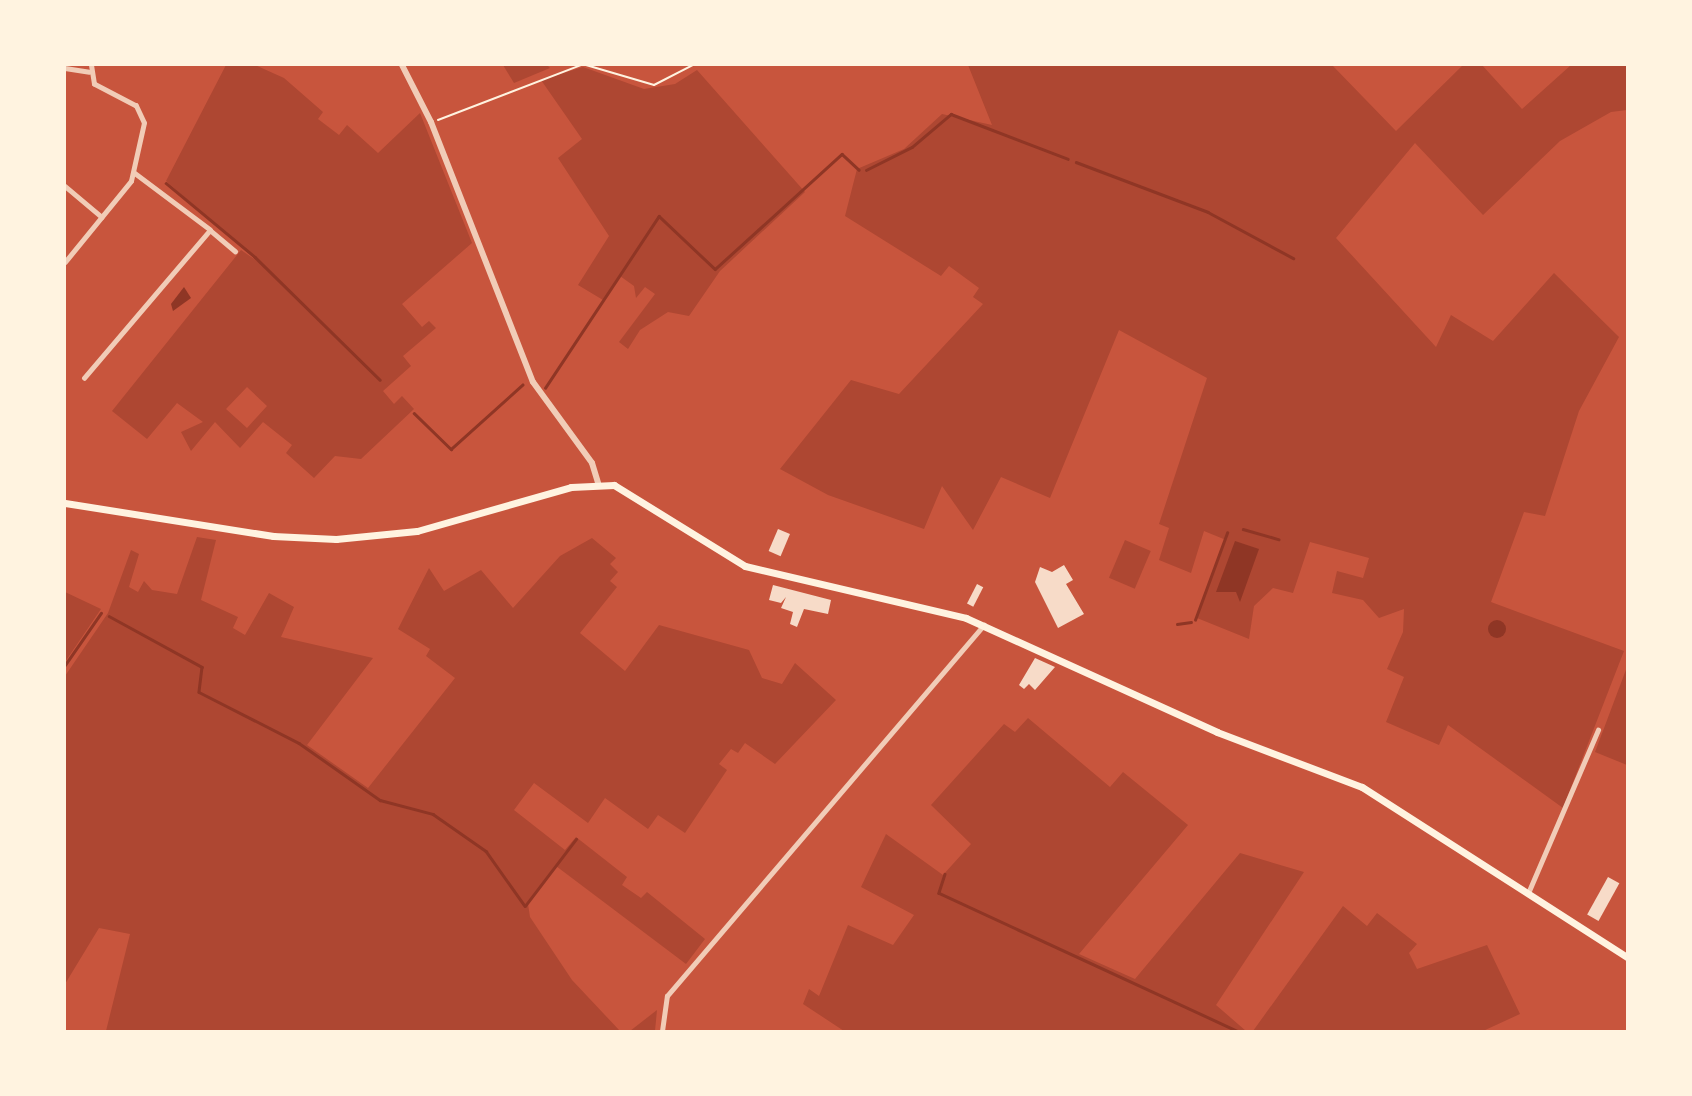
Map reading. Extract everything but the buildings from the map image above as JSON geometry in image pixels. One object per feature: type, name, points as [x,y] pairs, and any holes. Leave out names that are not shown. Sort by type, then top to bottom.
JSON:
[{"type":"main road","points":[[65,503],[273,536],[355,538],[417,531],[598,483],[628,491],[691,537],[745,566],[984,625],[1216,732],[1362,787],[1529,891],[1627,957]]},
{"type":"street","points":[[65,262],[134,173],[142,112],[94,84],[89,72],[91,65]]},
{"type":"street","points":[[402,65],[432,122],[533,382],[592,463],[598,483]]},
{"type":"street","points":[[65,68],[89,72]]},
{"type":"street","points":[[134,173],[235,251]]},
{"type":"street","points":[[65,186],[102,217]]},
{"type":"street","points":[[85,378],[210,230]]},
{"type":"street","points":[[662,1031],[667,996],[984,625]]},
{"type":"street","points":[[1529,891],[1598,730]]},
{"type":"path","points":[[432,122],[580,65]]},
{"type":"path","points":[[586,65],[653,85],[693,65]]},
{"type":"shaded area","points":[[226,65],[255,65],[284,78],[323,112],[318,119],[339,135],[347,125],[378,153],[420,113],[472,243],[402,304],[422,327],[429,321],[436,328],[403,356],[411,366],[383,391],[394,404],[402,396],[414,409],[361,459],[335,456],[314,478],[286,453],[292,445],[263,422],[240,448],[215,422],[191,451],[181,432],[203,422],[177,403],[147,439],[112,411],[241,250],[260,263],[166,181]],"holes":[[[247,387],[267,406],[247,428],[226,409]]]},
{"type":"shaded area","points":[[503,65],[547,65],[550,68],[514,83]]},
{"type":"shaded area","points":[[968,65],[1332,65],[1396,131],[1463,65],[1482,65],[1522,109],[1571,65],[1627,65],[1627,110],[1611,112],[1560,141],[1483,215],[1415,143],[1336,238],[1436,347],[1451,315],[1493,341],[1554,273],[1619,337],[1579,411],[1545,516],[1524,512],[1491,602],[1624,651],[1563,808],[1448,725],[1439,745],[1386,722],[1404,677],[1387,669],[1403,632],[1404,609],[1379,618],[1363,600],[1332,593],[1337,571],[1363,578],[1369,558],[1310,542],[1293,593],[1273,588],[1254,606],[1249,639],[1197,618],[1226,540],[1204,531],[1191,573],[1159,560],[1169,528],[1159,524],[1207,378],[1119,330],[1050,498],[1001,477],[973,530],[942,486],[924,529],[828,495],[780,469],[851,380],[899,394],[983,304],[973,297],[979,288],[949,266],[941,276],[845,216],[857,169],[904,149],[942,114],[992,125]]},
{"type":"shaded area","points":[[583,67],[644,89],[675,84],[697,70],[805,192],[720,271],[689,316],[668,312],[640,330],[628,349],[619,342],[655,294],[645,287],[636,298],[634,286],[620,276],[603,300],[578,285],[609,236],[558,158],[582,139],[541,80]]},
{"type":"shaded area","points":[[184,287],[191,298],[173,311],[171,304]]},
{"type":"shaded area","points":[[197,537],[216,540],[201,600],[238,617],[233,628],[245,635],[269,593],[294,607],[281,637],[373,658],[307,745],[368,788],[455,678],[426,656],[430,649],[398,629],[429,568],[444,591],[481,570],[513,608],[560,556],[592,538],[616,558],[610,564],[618,572],[610,581],[617,587],[580,633],[625,671],[659,625],[749,650],[762,678],[782,684],[795,663],[836,700],[775,764],[745,743],[738,753],[731,749],[719,764],[727,770],[685,833],[658,815],[648,829],[605,798],[588,823],[534,783],[514,810],[565,850],[576,837],[627,877],[622,885],[641,898],[647,892],[705,939],[686,964],[556,866],[528,904],[530,917],[572,980],[620,1031],[106,1031],[130,934],[99,928],[65,984],[65,676],[108,613],[131,550],[139,554],[129,587],[138,592],[144,581],[152,590],[177,594]]},
{"type":"shaded area","points":[[1125,540],[1151,551],[1135,589],[1109,578]]},
{"type":"shaded area","points":[[1235,541],[1259,549],[1240,602],[1236,592],[1216,592]]},
{"type":"shaded area","points":[[65,592],[101,609],[65,662]]},
{"type":"shaded area","points":[[1497,620],[1504,622],[1504,636],[1497,638],[1490,636],[1488,629],[1490,622]]},
{"type":"shaded area","points":[[1627,667],[1627,765],[1595,752]]},
{"type":"shaded area","points":[[1028,718],[1110,787],[1123,772],[1188,825],[1079,954],[1135,979],[1240,853],[1304,872],[1216,1005],[1246,1031],[844,1031],[803,1004],[809,989],[819,996],[848,925],[893,945],[914,915],[861,887],[886,834],[943,875],[971,844],[931,805],[1004,724],[1015,732]]},
{"type":"shaded area","points":[[1343,906],[1367,926],[1377,913],[1417,944],[1409,953],[1417,969],[1487,945],[1520,1014],[1483,1031],[1253,1031]]},
{"type":"shaded area","points":[[657,1010],[655,1031],[630,1031]]},
{"type":"waterway","points":[[866,170],[912,147],[951,114],[1068,159]]},
{"type":"waterway","points":[[545,388],[659,216],[715,269],[842,154],[859,170]]},
{"type":"waterway","points":[[1076,162],[1208,212],[1293,258]]},
{"type":"waterway","points":[[166,183],[255,257],[380,380]]},
{"type":"waterway","points":[[414,413],[451,449],[522,385]]},
{"type":"waterway","points":[[1243,529],[1279,539]]},
{"type":"waterway","points":[[1195,620],[1227,533]]},
{"type":"waterway","points":[[65,665],[101,613]]},
{"type":"waterway","points":[[109,616],[202,667],[199,692],[299,743],[380,800],[433,814],[486,851],[525,906],[576,839]]},
{"type":"waterway","points":[[1177,624],[1191,622]]},
{"type":"waterway","points":[[945,874],[939,893],[1237,1031]]}]
